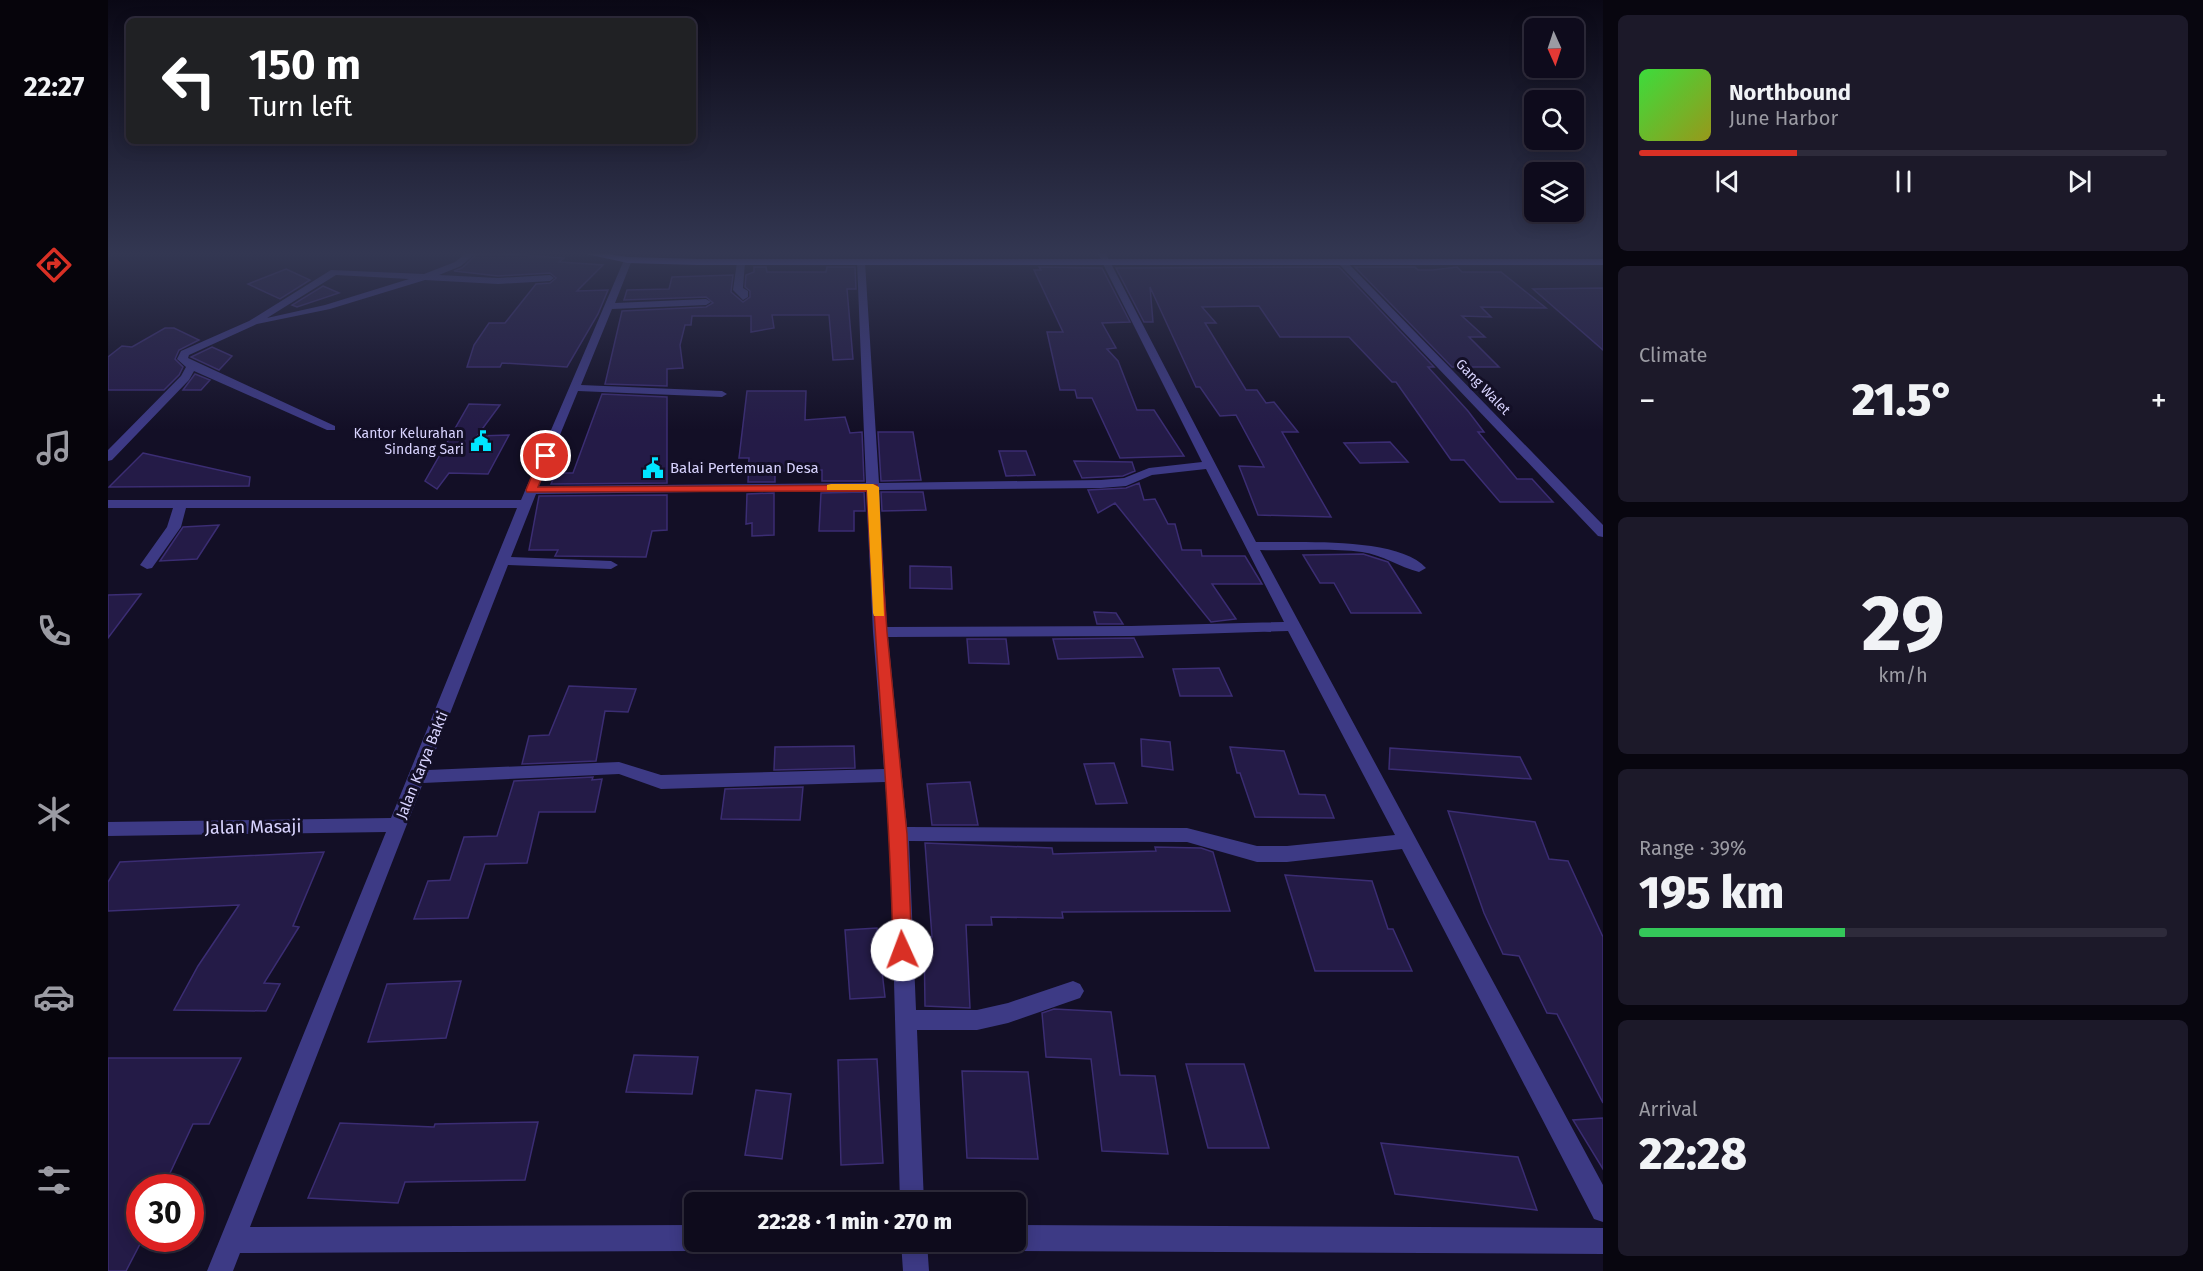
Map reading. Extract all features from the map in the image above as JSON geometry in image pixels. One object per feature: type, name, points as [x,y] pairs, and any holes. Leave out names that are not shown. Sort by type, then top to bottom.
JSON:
[{"type":"street","points":[[270,311],[244,327],[185,353],[182,359],[192,366],[331,428]]},
{"type":"street","points":[[244,327],[313,311]]},
{"type":"street","name":"Jalan Karya Bakti","points":[[220,1271],[529,497],[607,311]]},
{"type":"street","points":[[863,311],[880,632],[899,834],[912,1192]]},
{"type":"street","points":[[1131,311],[1251,546],[1603,1210]]},
{"type":"street","name":"Gang Walet","points":[[1390,311],[1603,532]]},
{"type":"street","points":[[108,457],[182,383],[192,366]]},
{"type":"street","points":[[576,388],[722,394]]},
{"type":"street","points":[[108,504],[1101,484],[1126,482],[1149,472],[1211,465]]},
{"type":"street","points":[[147,565],[174,527],[181,504]]},
{"type":"street","points":[[1251,546],[1363,548],[1397,557],[1419,568]]},
{"type":"street","points":[[505,561],[611,565]]},
{"type":"street","points":[[880,632],[1131,631],[1293,626]]},
{"type":"street","points":[[417,777],[619,768],[661,782],[893,775]]},
{"type":"street","name":"Jalan Masaji","points":[[108,829],[398,825]]},
{"type":"street","points":[[899,834],[1102,833],[1187,836],[1257,854],[1287,854],[1407,841]]},
{"type":"street","points":[[904,1020],[976,1020],[1008,1013],[1072,991]]},
{"type":"street","points":[[232,1240],[684,1238]]},
{"type":"street","points":[[1026,1238],[1603,1241]]},
{"type":"street","points":[[915,1252],[916,1271]]},
{"type":"building","points":[[514,311],[599,311],[567,367],[502,363],[500,367],[467,367],[474,345],[489,323],[505,323]]},
{"type":"building","points":[[622,311],[849,311],[853,359],[833,360],[829,315],[772,315],[774,328],[751,332],[751,316],[692,316],[691,325],[685,325],[680,345],[683,368],[667,369],[667,386],[605,384]]},
{"type":"building","points":[[1053,311],[1124,311],[1130,322],[1102,323],[1116,348],[1107,349],[1118,361],[1137,410],[1154,410],[1184,456],[1120,458],[1092,398],[1077,398],[1075,390],[1060,390],[1047,332],[1063,332]]},
{"type":"building","points":[[1138,311],[1152,311],[1153,322],[1144,322]]},
{"type":"building","points":[[1161,311],[1206,311],[1216,323],[1205,323],[1246,390],[1257,390],[1266,403],[1274,402],[1298,432],[1282,432],[1331,517],[1258,515],[1239,466],[1264,467],[1236,415],[1220,416],[1200,387],[1196,387]]},
{"type":"building","points":[[1263,311],[1381,311],[1434,367],[1428,367],[1468,411],[1484,432],[1478,432],[1517,479],[1532,479],[1553,502],[1500,502],[1464,460],[1451,460],[1396,382],[1392,382],[1349,337],[1280,337]]},
{"type":"building","points":[[1398,311],[1485,311],[1491,317],[1462,316],[1485,337],[1469,337],[1499,367],[1452,367]]},
{"type":"building","points":[[1559,311],[1603,311],[1603,350]]},
{"type":"building","points":[[165,328],[174,328],[199,340],[179,350],[175,359],[183,367],[179,375],[164,390],[108,390],[108,357],[122,346],[132,347]]},
{"type":"building","points":[[212,347],[232,356],[219,370],[191,357]]},
{"type":"building","points":[[195,374],[210,380],[201,390],[183,390]]},
{"type":"building","points":[[747,391],[806,391],[805,420],[845,417],[850,433],[862,432],[864,481],[822,481],[822,470],[775,471],[775,482],[748,482],[749,458],[739,458]]},
{"type":"building","points":[[602,394],[667,397],[667,483],[551,484],[556,473],[573,473]]},
{"type":"building","points":[[469,404],[500,405],[477,436],[509,435],[488,474],[449,473],[437,489],[425,481]]},
{"type":"building","points":[[878,432],[913,432],[921,480],[881,481]]},
{"type":"building","points":[[1390,442],[1408,462],[1360,463],[1344,443]]},
{"type":"building","points":[[999,451],[1026,451],[1035,475],[1006,476]]},
{"type":"building","points":[[143,453],[250,477],[249,486],[109,487]]},
{"type":"building","points":[[1074,461],[1132,462],[1135,471],[1123,476],[1082,478]]},
{"type":"building","points":[[1139,483],[1144,500],[1155,499],[1168,524],[1175,524],[1182,550],[1201,550],[1202,556],[1245,556],[1262,584],[1212,584],[1236,619],[1211,622],[1115,503],[1098,513],[1088,490],[1126,488]]},
{"type":"building","points":[[864,492],[865,511],[854,511],[854,531],[819,531],[821,493]]},
{"type":"building","points":[[881,492],[923,492],[926,510],[882,511]]},
{"type":"building","points":[[774,493],[774,535],[752,536],[752,523],[746,524],[747,494]]},
{"type":"building","points":[[667,495],[667,530],[652,531],[646,557],[555,556],[558,550],[529,550],[539,496]]},
{"type":"building","points":[[219,525],[197,559],[160,561],[183,527]]},
{"type":"building","points":[[1363,554],[1388,562],[1421,613],[1351,613],[1334,583],[1320,583],[1303,555]]},
{"type":"building","points":[[910,566],[951,567],[952,589],[910,588]]},
{"type":"building","points":[[141,594],[108,638],[108,595]]},
{"type":"building","points":[[1094,612],[1116,613],[1123,624],[1097,624]]},
{"type":"building","points":[[1134,638],[1143,657],[1058,659],[1053,639]]},
{"type":"building","points":[[967,639],[1006,639],[1009,664],[969,663]]},
{"type":"building","points":[[1219,668],[1232,696],[1180,696],[1173,669]]},
{"type":"building","points":[[569,686],[636,689],[628,712],[605,711],[596,761],[522,764],[529,736],[549,735]]},
{"type":"building","points":[[1141,739],[1170,742],[1173,770],[1142,766]]},
{"type":"building","points":[[854,746],[855,768],[774,770],[775,747]]},
{"type":"building","points":[[1230,747],[1284,751],[1299,794],[1325,795],[1334,818],[1255,817],[1240,773],[1237,773]]},
{"type":"building","points":[[1390,748],[1520,757],[1531,779],[1389,769]]},
{"type":"building","points":[[1114,763],[1127,803],[1096,804],[1084,764]]},
{"type":"building","points":[[593,777],[592,780],[602,779],[595,812],[539,812],[527,863],[485,864],[468,918],[414,919],[428,881],[450,880],[464,837],[497,836],[514,781]]},
{"type":"building","points":[[970,782],[978,825],[932,825],[927,784]]},
{"type":"building","points":[[803,787],[800,820],[721,819],[725,789]]},
{"type":"building","points":[[1448,811],[1535,822],[1549,859],[1568,861],[1603,937],[1603,1103],[1557,1014],[1547,1013],[1519,956],[1503,954],[1484,913]]},
{"type":"building","points":[[925,843],[1052,848],[1053,854],[1156,851],[1155,847],[1201,848],[1213,852],[1230,911],[1062,912],[1063,918],[991,917],[992,925],[966,925],[970,1008],[925,1006],[924,936],[932,937]]},
{"type":"building","points":[[324,852],[293,926],[299,927],[264,983],[280,984],[266,1011],[174,1010],[198,966],[239,905],[108,911],[108,882],[120,862]]},
{"type":"building","points":[[1285,875],[1372,881],[1388,929],[1393,929],[1412,971],[1315,971]]},
{"type":"building","points":[[877,928],[885,997],[850,999],[845,930]]},
{"type":"building","points":[[461,981],[446,1038],[368,1042],[387,984]]},
{"type":"building","points":[[1054,1009],[1111,1012],[1120,1075],[1155,1076],[1168,1154],[1102,1151],[1091,1059],[1046,1057],[1042,1013]]},
{"type":"building","points":[[634,1055],[698,1057],[692,1094],[626,1092]]},
{"type":"building","points":[[108,1058],[241,1058],[209,1124],[193,1124],[170,1174],[126,1174],[126,1252],[136,1252],[126,1271],[108,1271]]},
{"type":"building","points":[[877,1059],[883,1163],[841,1165],[838,1060]]},
{"type":"building","points":[[1186,1064],[1244,1064],[1269,1148],[1208,1148]]},
{"type":"building","points":[[962,1071],[1028,1072],[1038,1159],[967,1158]]},
{"type":"building","points":[[756,1090],[791,1094],[782,1159],[745,1155]]},
{"type":"building","points":[[1603,1118],[1603,1169],[1573,1120]]},
{"type":"building","points":[[538,1122],[525,1180],[405,1182],[398,1203],[308,1198],[340,1123],[434,1127],[435,1124]]},
{"type":"building","points":[[1381,1143],[1518,1157],[1537,1210],[1395,1194]]},
{"type":"slow traffic","points":[[831,487],[873,487],[879,613]]},
{"type":"place","name":"Kantor Kelurahan Sindang Sari","points":[[481,441]]},
{"type":"place","name":"Balai Pertemuan Desa","points":[[653,468]]},
{"type":"route","points":[[546,456],[531,490],[873,487],[880,632],[899,834],[902,950]]}]
